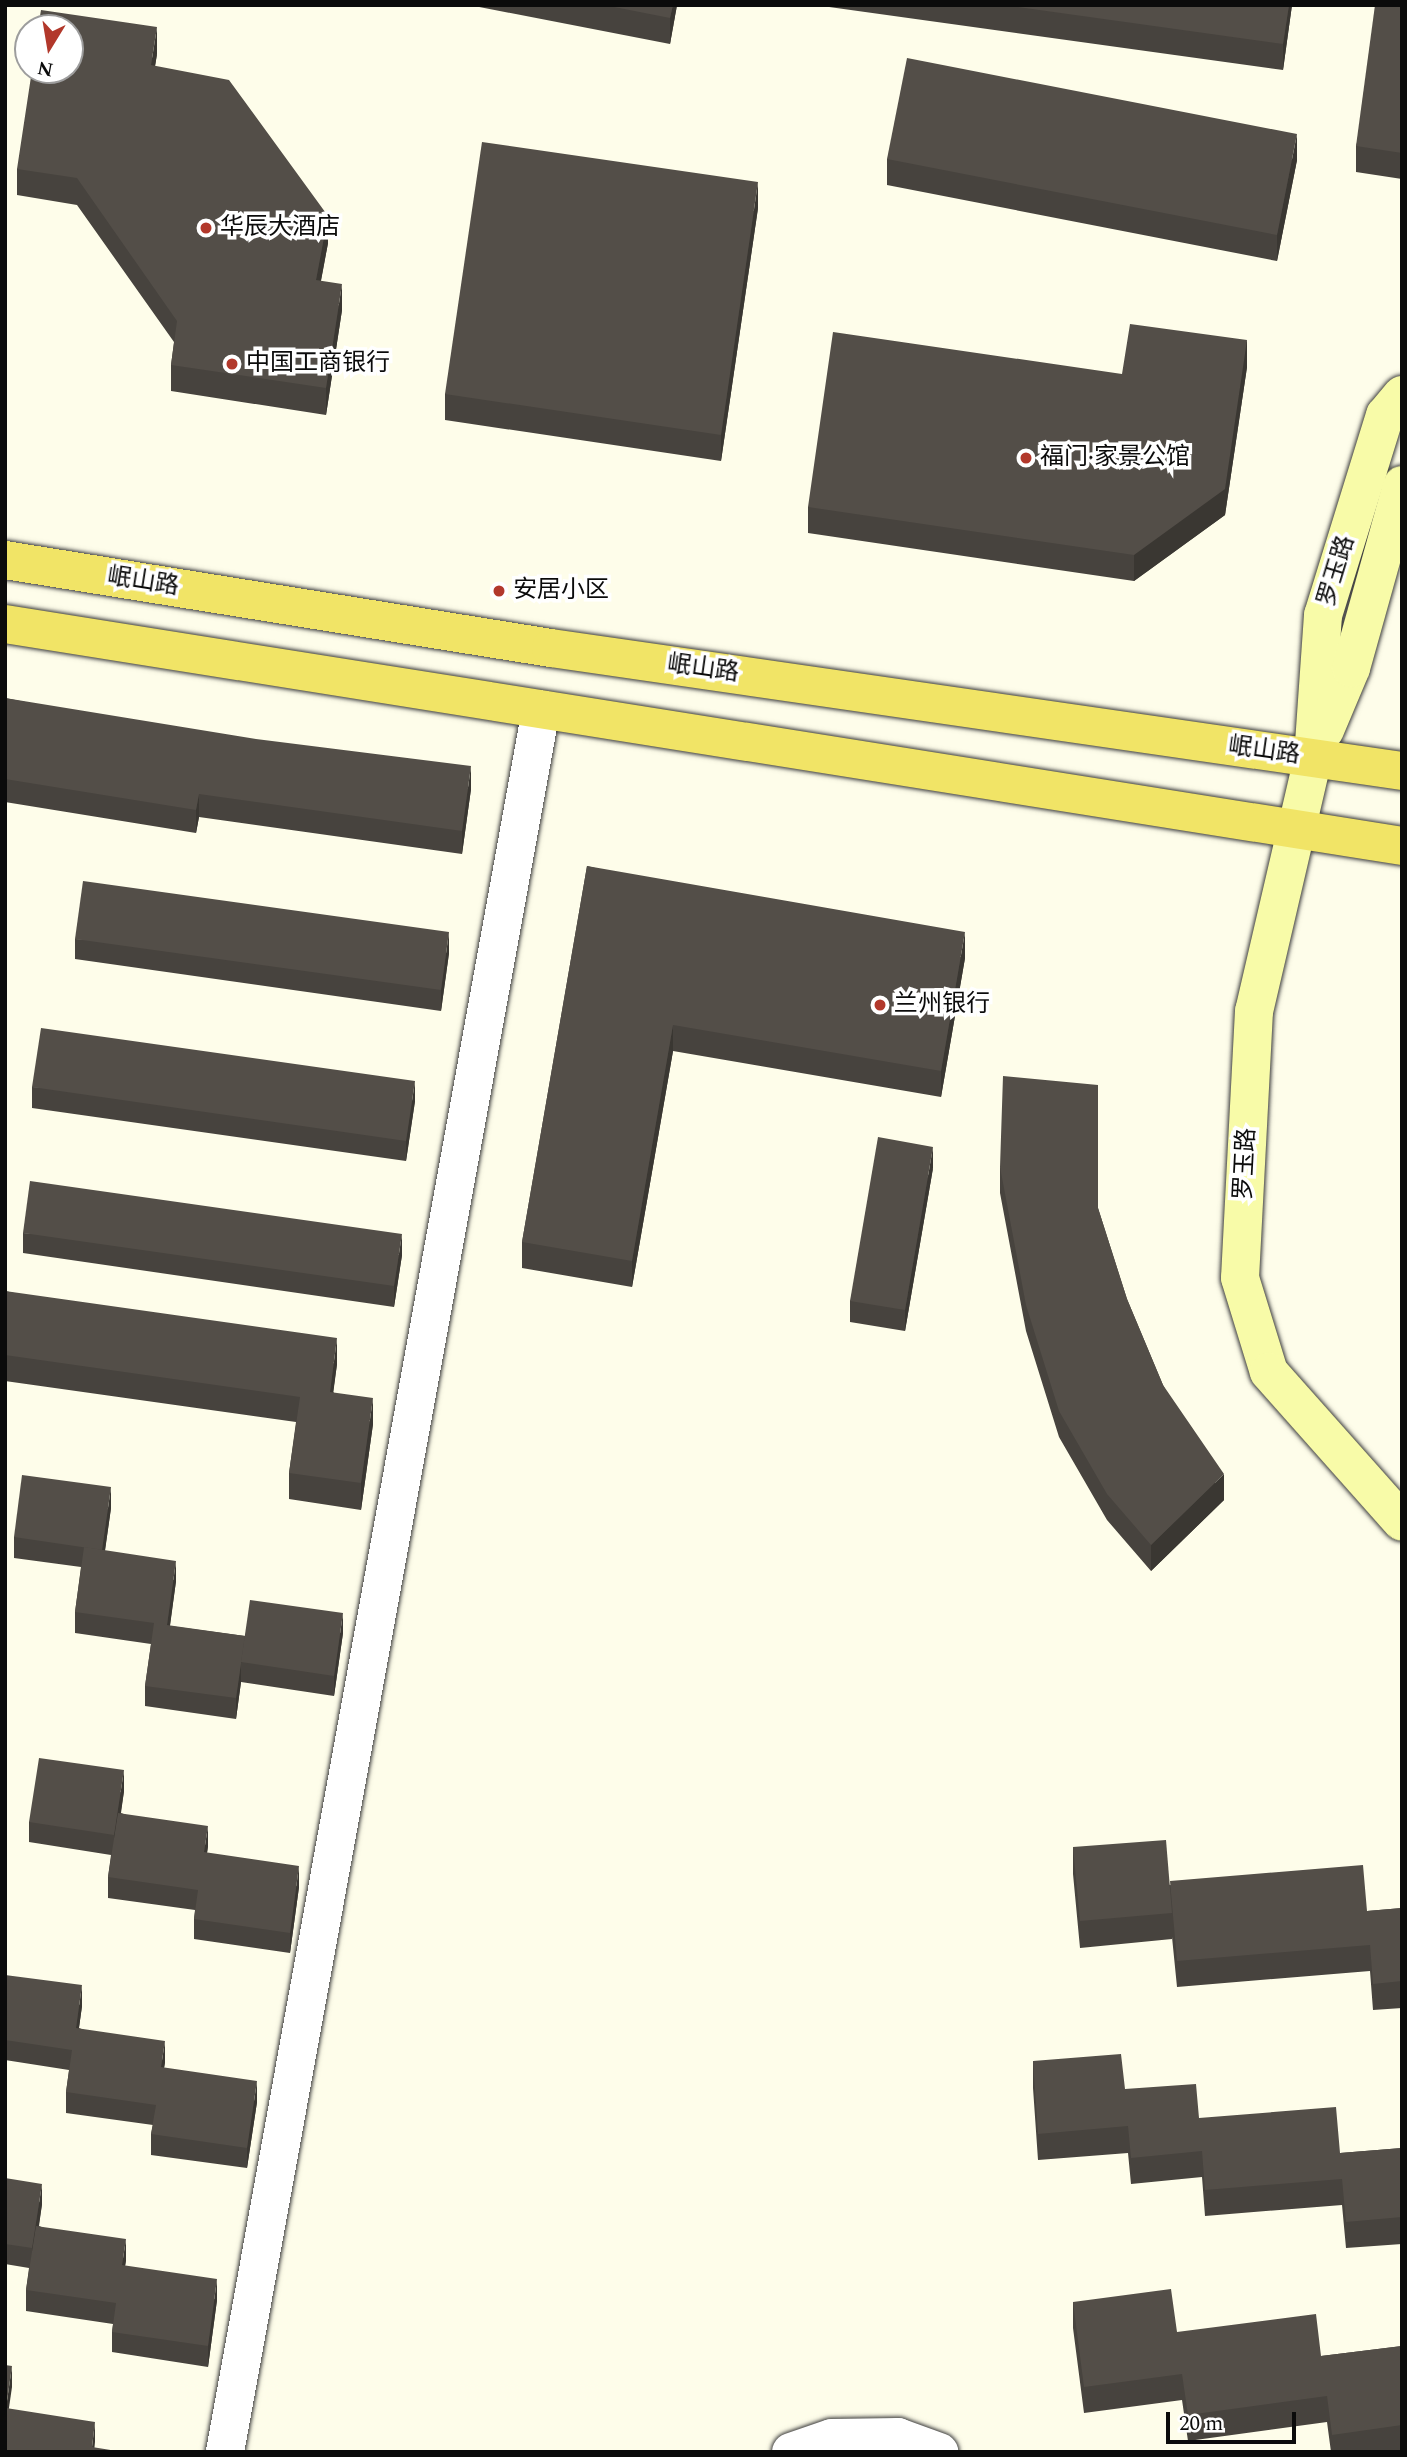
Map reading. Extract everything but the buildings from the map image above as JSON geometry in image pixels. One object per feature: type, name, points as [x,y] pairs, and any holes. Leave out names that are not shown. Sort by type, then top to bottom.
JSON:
[{"type":"main road","name":"罗玉路","points":[[1402,395],[1385,415],[1323,615],[1313,758],[1254,1011],[1240,1278],[1269,1372],[1402,1522]]},
{"type":"main road","name":"罗玉路","points":[[1313,758],[1351,668],[1402,485]]},
{"type":"main road","name":"岷山路","points":[[5,560],[565,650],[1402,771]]},
{"type":"main road","points":[[5,624],[1402,846]]},
{"type":"street","points":[[225,2452],[541,709]]},
{"type":"street","points":[[791,2452],[832,2438],[898,2437],[939,2452]]},
{"type":"place","name":"华辰大酒店","points":[[206,228]]},
{"type":"place","name":"中国工商银行","points":[[232,364]]},
{"type":"place","name":"福门·家景公馆","points":[[1026,458]]},
{"type":"place","name":"安居小区","points":[[499,591]]},
{"type":"place","name":"兰州银行","points":[[880,1005]]}]
